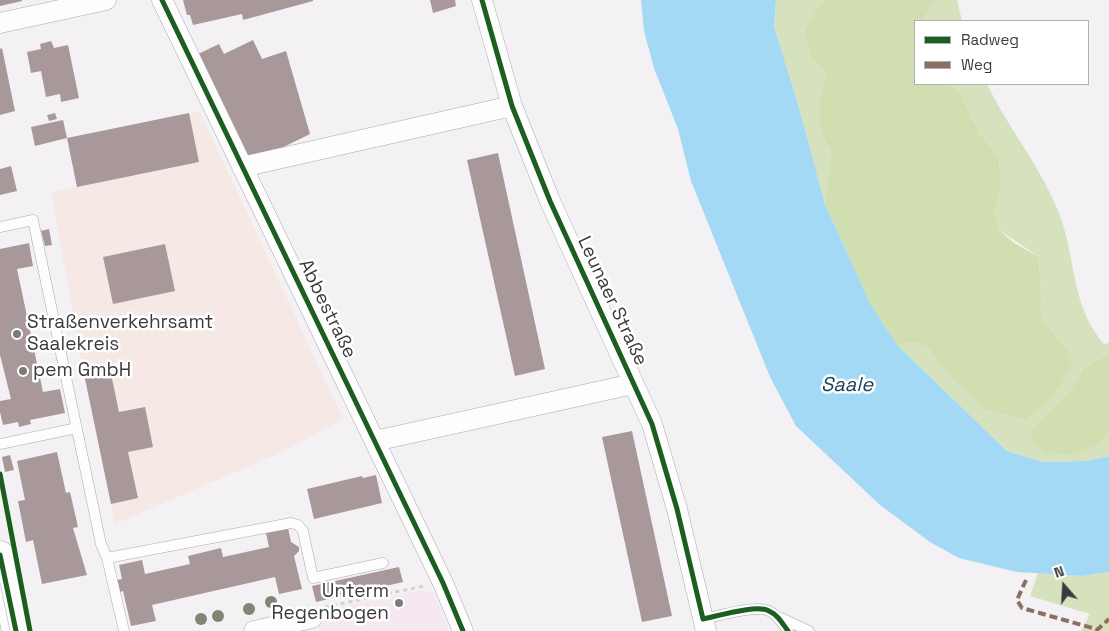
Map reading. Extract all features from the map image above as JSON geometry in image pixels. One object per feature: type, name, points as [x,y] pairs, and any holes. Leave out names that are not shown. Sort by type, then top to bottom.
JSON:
[{"type":"main road","points":[[0,555],[16,631]]},
{"type":"street","points":[[0,23],[106,0]]},
{"type":"street","name":"Abbestraße","points":[[162,0],[375,441],[464,631]]},
{"type":"street","name":"Leunaer Straße","points":[[482,0],[512,106],[550,201],[652,424],[677,508],[704,625]]},
{"type":"street","points":[[242,167],[512,106]]},
{"type":"street","points":[[375,441],[633,384]]},
{"type":"street","points":[[260,630],[316,613]]},
{"type":"lane","points":[[0,227],[32,220],[101,544],[107,558],[124,631]]},
{"type":"lane","points":[[0,444],[77,428]]},
{"type":"lane","points":[[107,558],[291,523],[298,525],[303,531],[313,578],[383,563]]},
{"type":"lane","points":[[704,625],[756,609],[768,609],[809,631]]},
{"type":"lane","points":[[778,616],[788,631]]},
{"type":"path","points":[[316,613],[424,586]]},
{"type":"shaded area","points":[[200,112],[343,419],[284,451],[115,524],[84,374],[51,192],[77,187],[67,138]]},
{"type":"shaded area","name":"Unterm Regenbogen","points":[[423,590],[434,593],[449,631],[319,631],[315,612]]},
{"type":"green space","points":[[776,0],[825,0],[818,7],[813,58],[827,75],[819,104],[819,123],[825,142],[831,151],[825,204],[798,104],[774,26]]},
{"type":"green space","points":[[825,0],[935,0],[924,20],[914,20],[914,85],[949,85],[960,92],[980,134],[999,157],[1001,185],[995,212],[998,229],[1014,243],[1039,257],[1042,319],[1066,349],[1072,363],[1058,389],[1040,407],[1023,420],[984,409],[949,376],[927,347],[913,342],[898,346],[872,307],[825,204],[831,151],[825,142],[819,123],[819,104],[827,75],[813,58],[804,33],[818,7]]},
{"type":"green space","points":[[935,0],[957,0],[962,20],[924,20]]},
{"type":"green space","points":[[949,85],[988,85],[1052,196],[1069,247],[1075,281],[1085,314],[1093,330],[1104,344],[1109,343],[1109,354],[1084,367],[1070,391],[1032,429],[1098,444],[1109,432],[1109,456],[1086,461],[1042,462],[1007,451],[898,346],[913,342],[927,347],[949,376],[984,409],[1023,420],[1066,349],[1042,319],[1039,257],[998,229],[995,212],[1001,185],[999,157],[980,134],[960,92]]},
{"type":"green space","points":[[1109,354],[1109,432],[1098,444],[1074,455],[1045,452],[1032,441],[1032,429],[1070,391],[1084,367]]},
{"type":"green space","points":[[1109,572],[1109,631],[1081,631],[1090,614],[1030,596],[1038,573],[1083,576]]},
{"type":"water","name":"Saale","points":[[641,0],[776,0],[774,26],[798,104],[825,204],[872,307],[898,346],[1007,451],[1042,462],[1086,461],[1109,456],[1109,572],[1083,576],[1017,572],[959,558],[930,542],[880,505],[796,426],[770,377],[691,181],[678,129],[654,68],[644,31]]},
{"type":"building","points":[[0,0],[22,0],[22,1],[0,6]]},
{"type":"building","points":[[183,0],[313,1],[243,20],[242,14],[193,25],[190,15],[187,15]]},
{"type":"building","points":[[430,0],[455,0],[456,6],[433,13]]},
{"type":"building","points":[[253,40],[262,59],[286,51],[310,134],[251,163],[198,54],[219,44],[224,54]]},
{"type":"building","points":[[51,41],[54,48],[68,45],[79,98],[61,102],[60,94],[46,97],[41,71],[31,73],[27,52],[41,49],[40,44]]},
{"type":"building","points":[[2,48],[15,111],[0,115],[0,49]]},
{"type":"building","points":[[55,113],[57,119],[49,121],[47,115]]},
{"type":"building","points":[[189,113],[199,162],[77,187],[67,138]]},
{"type":"building","points":[[63,120],[67,138],[35,146],[31,127]]},
{"type":"building","points":[[498,153],[545,369],[515,376],[467,160]]},
{"type":"building","points":[[11,166],[17,191],[0,195],[0,169]]},
{"type":"building","points":[[49,229],[52,245],[45,246],[41,231]]},
{"type":"building","points":[[29,243],[33,266],[17,269],[43,392],[60,389],[65,413],[30,420],[31,424],[19,427],[18,422],[3,425],[0,412],[0,401],[11,399],[0,355],[0,249]]},
{"type":"building","points":[[165,244],[175,291],[113,304],[103,257]]},
{"type":"building","points":[[110,369],[119,412],[145,407],[153,447],[128,452],[138,498],[111,504],[84,374]]},
{"type":"building","points":[[632,431],[672,616],[642,622],[602,437]]},
{"type":"building","points":[[57,452],[66,493],[70,492],[78,527],[73,528],[87,575],[42,584],[33,540],[26,542],[18,501],[25,500],[17,461]]},
{"type":"building","points":[[10,455],[14,470],[5,472],[2,457]]},
{"type":"building","points":[[376,475],[382,503],[314,519],[307,489],[362,476],[363,478]]},
{"type":"building","points":[[288,528],[291,542],[299,547],[299,551],[294,556],[302,589],[279,594],[275,577],[152,605],[156,621],[131,626],[123,591],[120,592],[117,580],[122,579],[119,565],[142,560],[145,574],[190,564],[188,556],[221,548],[223,557],[269,547],[266,533]]},
{"type":"building","points":[[399,567],[403,582],[316,602],[312,586]]},
{"type":"tram line","points":[[0,583],[10,631]]},
{"type":"marked path","points":[[1026,580],[1017,600],[1022,608],[1096,629]]},
{"type":"marked path","points":[[1096,631],[1109,619]]},
{"type":"cycle path","points":[[162,0],[443,583],[463,631]]},
{"type":"cycle path","points":[[482,0],[512,106],[550,201],[652,424],[677,509],[703,619],[727,613],[763,609],[775,615],[788,631]]},
{"type":"cycle path","points":[[0,474],[30,631]]},
{"type":"cycle path","points":[[0,555],[16,631]]},
{"type":"place","name":"Straßenverkehrsamt Saalekreis","points":[[17,334]]},
{"type":"place","name":"pem GmbH","points":[[23,371]]},
{"type":"place","name":"Unterm Regenbogen","points":[[399,603]]}]
